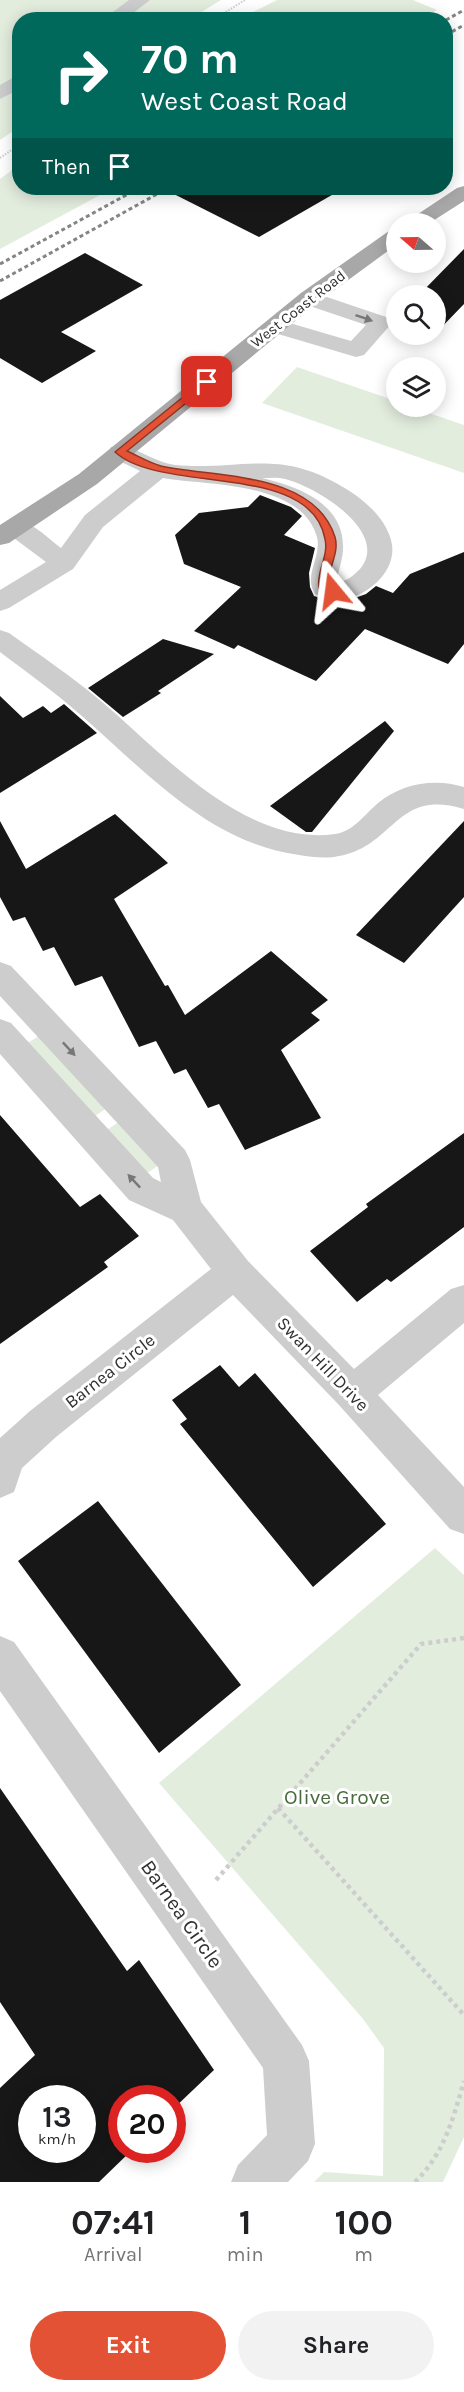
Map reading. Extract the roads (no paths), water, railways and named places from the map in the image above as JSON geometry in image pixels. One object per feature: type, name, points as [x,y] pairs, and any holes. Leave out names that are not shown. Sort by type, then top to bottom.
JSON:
[{"type":"main road","points":[[431,213],[464,192]]},
{"type":"main road","name":"West Coast Road","points":[[8,532],[88,478],[309,298],[386,242]]},
{"type":"street","points":[[123,12],[141,0]]},
{"type":"street","points":[[276,326],[356,350],[381,324],[309,298]]},
{"type":"street","points":[[120,452],[158,469],[210,475],[288,492],[316,510],[331,540],[329,564],[323,579],[324,588],[333,591],[351,590],[369,575],[379,561],[381,549],[377,532],[364,515],[322,484],[278,470],[210,475]]},
{"type":"street","points":[[0,602],[63,563],[94,521],[158,469]]},
{"type":"street","points":[[8,532],[63,563]]},
{"type":"street","points":[[0,639],[88,705],[204,805],[240,827],[286,842],[318,847],[336,846],[360,838],[376,826],[392,806],[420,792],[442,793],[464,798]]},
{"type":"street","name":"Swan Hill Drive","points":[[0,975],[173,1160],[185,1209],[235,1272],[352,1393],[464,1515]]},
{"type":"street","name":"Swan Hill Drive","points":[[36,1014],[1,1033],[141,1189],[185,1209]]},
{"type":"street","name":"Barnea Circle","points":[[0,1479],[5,1458],[43,1424],[235,1272]]},
{"type":"street","points":[[352,1393],[464,1301]]},
{"type":"street","name":"Barnea Circle","points":[[0,1656],[286,2061],[291,2144],[255,2182]]},
{"type":"railway","points":[[453,16],[464,10]]},
{"type":"railway","points":[[453,31],[464,25]]},
{"type":"railway","points":[[0,264],[126,195]]},
{"type":"railway","points":[[0,281],[155,195]]},
{"type":"park label","name":"Olive Grove","points":[[337,1797]]}]
